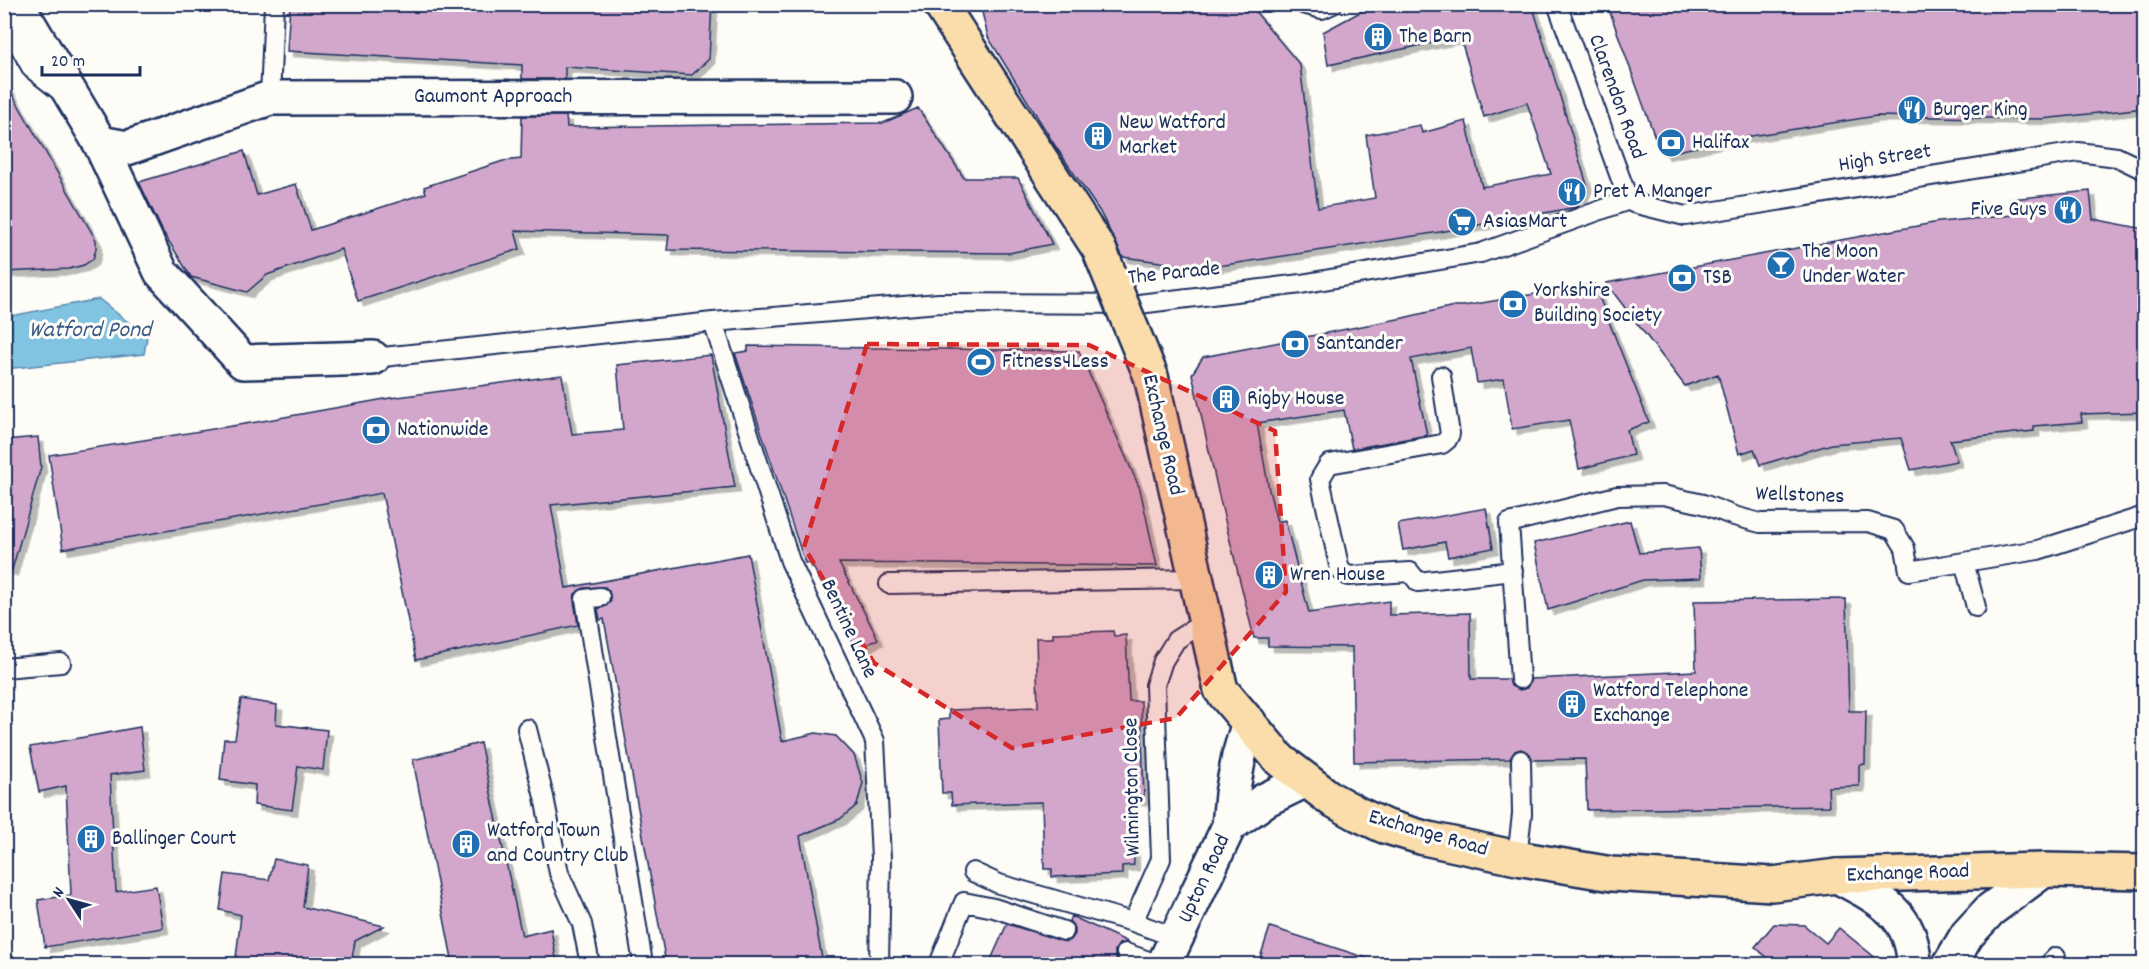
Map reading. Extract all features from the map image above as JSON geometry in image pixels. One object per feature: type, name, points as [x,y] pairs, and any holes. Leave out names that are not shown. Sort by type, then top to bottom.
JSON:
[{"type":"main road","name":"Exchange Road","points":[[940,4],[1099,249],[1151,376],[1221,690],[1280,760],[1331,800],[1384,826],[1424,838],[1517,858],[1612,874],[1772,884],[1837,876],[2044,870],[2145,872]]},
{"type":"street","points":[[17,4],[100,142],[113,174],[161,272],[243,362],[372,358]]},
{"type":"street","name":"Gaumont Approach","points":[[100,142],[127,148],[270,98],[895,97]]},
{"type":"street","name":"Upton Road","points":[[1171,951],[1229,826],[1239,756],[1249,722]]},
{"type":"street","name":"Upton Road","points":[[1229,826],[1265,800],[1304,780]]},
{"type":"street","points":[[1950,964],[1966,935],[1990,910],[2044,870]]},
{"type":"street","points":[[1837,876],[1872,895],[1891,909],[1912,939],[1914,964]]},
{"type":"lane","points":[[270,98],[274,4]]},
{"type":"lane","points":[[1303,4],[1322,9],[1333,4]]},
{"type":"lane","name":"Clarendon Road","points":[[1557,4],[1631,202]]},
{"type":"lane","points":[[4,18],[32,69],[75,103]]},
{"type":"lane","name":"High Street","points":[[1631,202],[1685,216],[2078,152],[2117,158],[2145,170]]},
{"type":"lane","name":"The Parade","points":[[372,358],[713,322],[939,303],[1139,304],[1301,284],[1481,253],[1631,202]]},
{"type":"lane","name":"Bentine Lane","points":[[713,322],[790,561],[875,741],[881,858],[879,964]]},
{"type":"lane","points":[[1441,376],[1450,434],[1447,440],[1442,444],[1329,464],[1320,479],[1340,570],[1348,576],[1410,572],[1418,582],[1513,570]]},
{"type":"lane","name":"Wellstones","points":[[1520,679],[1509,523],[1617,496],[1663,495],[1703,504],[1760,523],[1868,522],[1894,530],[1905,548],[1909,571],[2038,550],[2145,516]]},
{"type":"lane","points":[[1964,562],[1976,607]]},
{"type":"lane","points":[[889,584],[1195,579]]},
{"type":"lane","points":[[600,597],[585,599],[643,964]]},
{"type":"lane","name":"Wilmington Close","points":[[1133,922],[1161,859],[1155,684],[1163,661],[1176,640],[1206,621]]},
{"type":"lane","points":[[4,668],[62,663]]},
{"type":"lane","points":[[527,729],[544,797],[559,873],[582,924],[590,964]]},
{"type":"lane","points":[[1517,858],[1522,814],[1521,760]]},
{"type":"lane","points":[[973,872],[999,884],[1133,922],[1171,951]]},
{"type":"lane","points":[[939,964],[964,902],[994,908],[1064,931]]},
{"type":"lane","points":[[1126,953],[1157,964]]},
{"type":"highlighted area","points":[[867,344],[1089,345],[1275,431],[1286,592],[1176,718],[1012,748],[874,663],[804,547]]},
{"type":"water","name":"Watford Pond","points":[[99,299],[147,337],[144,354],[5,369],[5,317]]},
{"type":"building","points":[[290,4],[712,4],[709,59],[692,75],[565,67],[565,79],[522,79],[522,65],[287,51]]},
{"type":"building","points":[[980,4],[1249,4],[1300,65],[1318,208],[1375,198],[1366,135],[1420,125],[1422,133],[1466,121],[1482,187],[1551,174],[1527,103],[1484,117],[1460,37],[1328,65],[1323,32],[1375,4],[1532,4],[1587,185],[1577,207],[1440,232],[1205,268],[1123,257],[1100,212],[1054,144],[988,37]]},
{"type":"building","points":[[1607,4],[2145,4],[2145,108],[2042,119],[1876,116],[1733,139],[1664,154],[1657,143]]},
{"type":"building","points":[[4,80],[96,240],[93,259],[84,265],[69,269],[4,272]]},
{"type":"building","points":[[918,108],[964,178],[1018,178],[1052,244],[1009,253],[667,250],[669,235],[515,231],[520,249],[358,301],[341,249],[267,275],[247,292],[191,277],[163,232],[139,182],[244,151],[257,195],[296,184],[311,230],[426,193],[424,187],[503,161],[521,159],[522,116],[566,116],[567,127],[883,123]]},
{"type":"building","points":[[2090,191],[2093,219],[2145,229],[2145,412],[2081,414],[2082,422],[2034,426],[2034,431],[1950,440],[1957,461],[1911,470],[1901,438],[1832,444],[1760,465],[1754,449],[1739,454],[1718,374],[1685,386],[1606,283],[1939,222],[2013,215],[2011,199]]},
{"type":"building","points":[[1594,284],[1649,422],[1627,430],[1633,455],[1579,469],[1569,420],[1512,429],[1504,379],[1477,383],[1471,348],[1411,359],[1427,435],[1352,449],[1344,410],[1257,423],[1277,522],[1285,520],[1309,613],[1389,601],[1389,615],[1470,613],[1471,679],[1509,679],[1511,686],[1520,690],[1527,688],[1531,679],[1696,671],[1694,601],[1846,599],[1849,711],[1866,711],[1865,764],[1859,765],[1859,786],[1828,787],[1829,806],[1587,810],[1585,759],[1532,760],[1530,754],[1521,749],[1515,751],[1510,759],[1354,762],[1352,647],[1268,646],[1268,638],[1254,638],[1192,374],[1203,357],[1454,306]]},
{"type":"building","points":[[748,346],[1079,351],[1140,489],[1157,566],[839,563],[878,639],[856,650],[811,563],[805,563],[735,353],[748,351]]},
{"type":"building","points":[[711,355],[735,487],[551,505],[566,588],[748,554],[782,741],[816,733],[836,736],[854,755],[863,783],[857,805],[840,819],[800,836],[823,964],[666,964],[604,619],[600,620],[598,609],[611,601],[609,591],[605,587],[584,588],[575,594],[578,625],[416,660],[382,493],[63,549],[49,455],[390,398],[562,375],[572,434],[623,430],[617,365]]},
{"type":"building","points":[[38,437],[41,467],[12,570],[4,569],[4,440]]},
{"type":"building","points":[[1486,508],[1493,548],[1448,557],[1445,542],[1403,550],[1398,524]]},
{"type":"building","points":[[1630,521],[1639,553],[1699,548],[1701,578],[1643,580],[1548,610],[1534,543]]},
{"type":"building","points":[[1113,631],[1114,636],[1126,635],[1129,701],[1141,701],[1144,800],[1132,800],[1134,865],[1122,866],[1122,874],[1052,877],[1052,869],[1044,869],[1042,802],[952,805],[951,793],[942,793],[939,720],[949,719],[949,710],[1038,707],[1036,638],[1053,638],[1053,633]]},
{"type":"building","points":[[241,699],[277,705],[276,724],[327,730],[323,770],[298,766],[292,810],[254,805],[255,785],[220,780],[224,739],[235,739]]},
{"type":"building","name":"Ballinger Court","points":[[140,727],[145,770],[110,775],[116,892],[156,886],[163,928],[45,947],[38,900],[71,895],[66,786],[39,792],[30,747]]},
{"type":"building","name":"Watford Town and Country Club","points":[[480,743],[522,936],[551,929],[557,964],[453,964],[413,760]]},
{"type":"building","points":[[274,859],[308,865],[303,907],[384,926],[355,941],[351,964],[269,964],[236,958],[241,915],[220,910],[225,874],[269,880]]},
{"type":"building","points":[[1071,916],[1128,942],[1119,944],[1115,950],[1115,956],[1121,964],[989,964],[1007,924],[1066,942],[1071,940],[1075,934],[1075,928],[1069,921]]},
{"type":"building","points":[[1774,924],[1804,925],[1826,943],[1839,928],[1883,964],[1775,964],[1755,947]]},
{"type":"building","points":[[1270,927],[1370,959],[1369,964],[1258,964]]},
{"type":"place","name":"The Barn","points":[[1378,37]]},
{"type":"place","name":"Burger King","points":[[1912,110]]},
{"type":"place","name":"New Watford Market","points":[[1098,136]]},
{"type":"place","name":"Halifax","points":[[1671,143]]},
{"type":"place","name":"Pret A Manger","points":[[1572,192]]},
{"type":"place","name":"Five Guys","points":[[2068,210]]},
{"type":"place","name":"AsiasMart","points":[[1462,222]]},
{"type":"place","name":"The Moon Under Water","points":[[1781,265]]},
{"type":"place","name":"TSB","points":[[1682,278]]},
{"type":"place","name":"Yorkshire Building Society","points":[[1513,304]]},
{"type":"place","name":"Santander","points":[[1295,344]]},
{"type":"place","name":"Fitness4Less","points":[[981,362]]},
{"type":"place","name":"Rigby House","points":[[1226,399]]},
{"type":"place","name":"Nationwide","points":[[376,430]]},
{"type":"place","name":"Wren House","points":[[1269,575]]},
{"type":"place","name":"Watford Telephone Exchange","points":[[1572,704]]},
{"type":"place","name":"Ballinger Court","points":[[91,839]]},
{"type":"place","name":"Watford Town and Country Club","points":[[466,844]]}]
